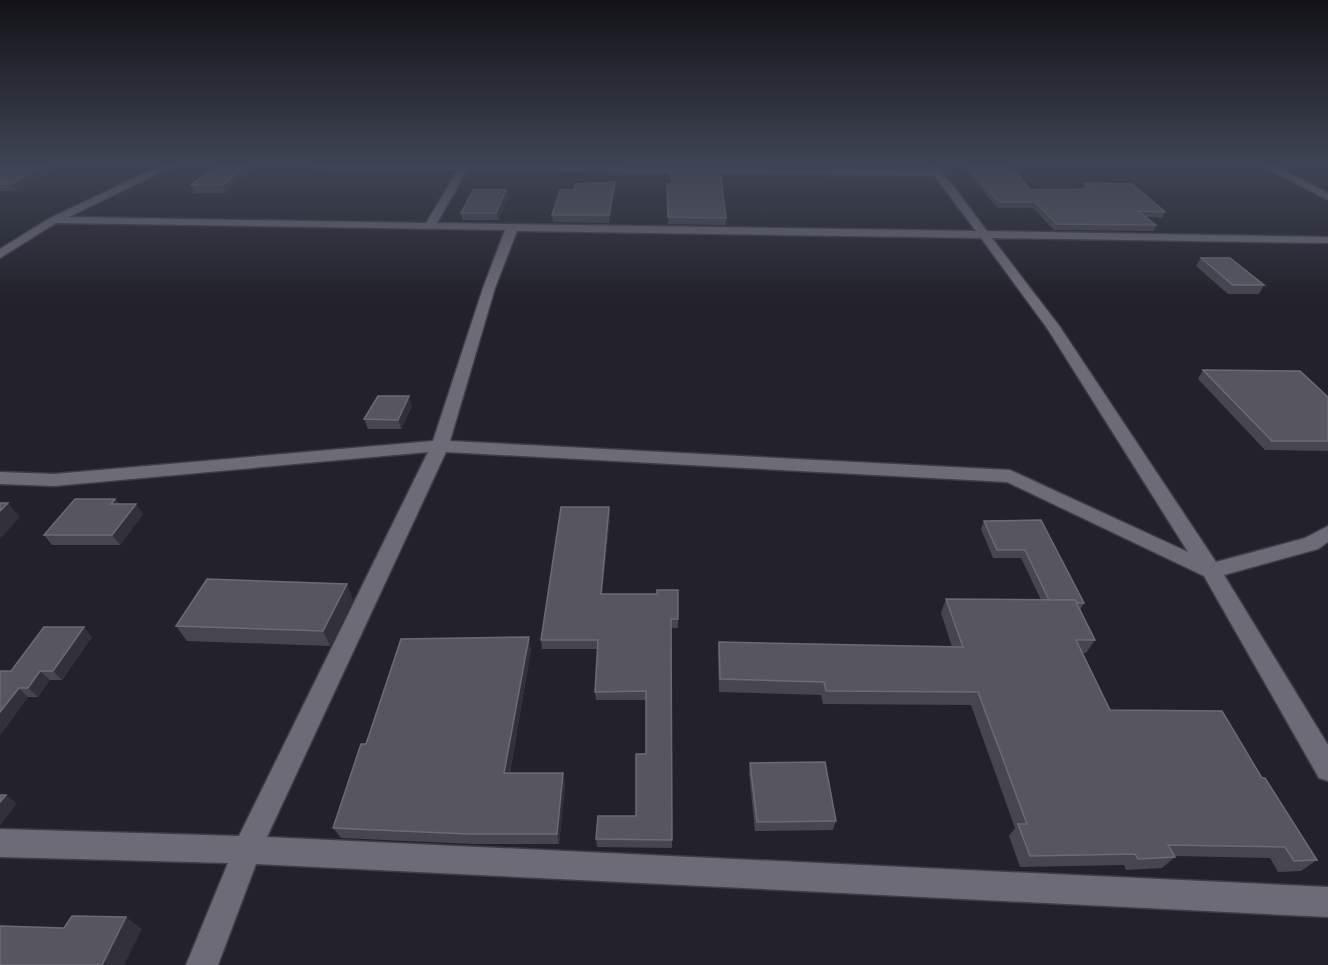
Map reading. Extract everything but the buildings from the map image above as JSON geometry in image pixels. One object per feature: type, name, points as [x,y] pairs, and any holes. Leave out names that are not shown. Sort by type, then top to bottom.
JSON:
[{"type":"street","points":[[0,254],[54,220],[75,210]]},
{"type":"street","points":[[429,227],[439,210]]},
{"type":"street","points":[[967,210],[1053,327],[1211,571],[1328,769]]},
{"type":"street","points":[[54,220],[1328,240]]},
{"type":"street","points":[[202,965],[247,850],[440,446],[489,288],[512,228]]},
{"type":"street","points":[[0,478],[54,480],[440,446],[1010,476],[1211,571],[1311,544],[1328,533]]},
{"type":"street","points":[[0,843],[247,850],[1328,902]]}]
